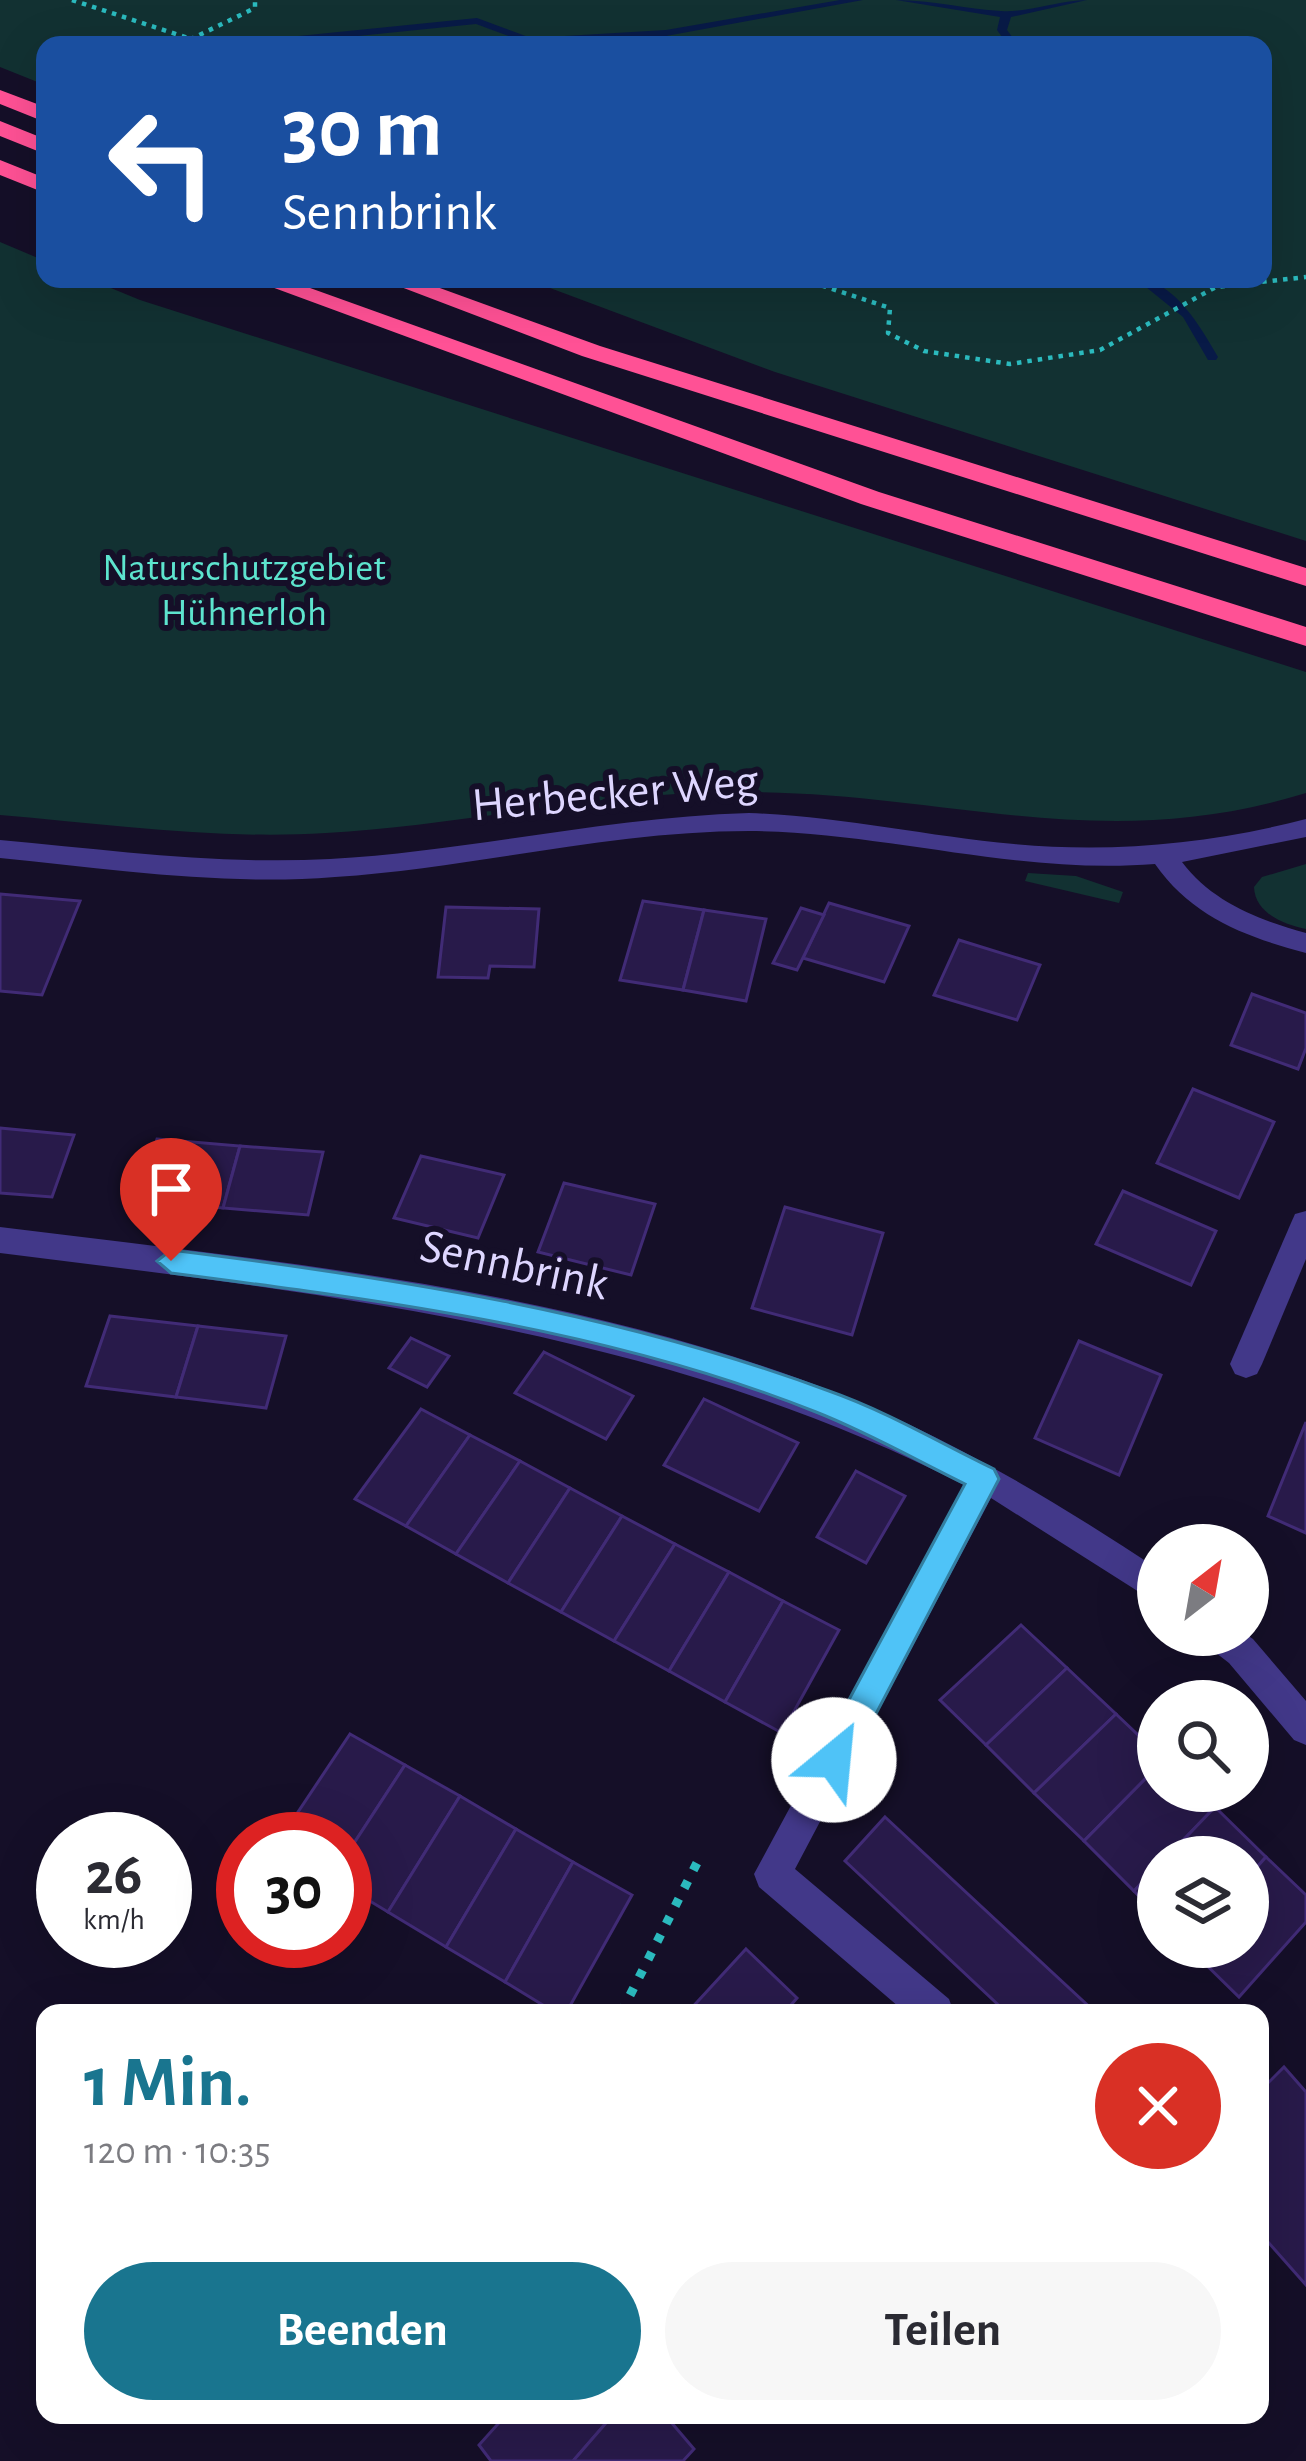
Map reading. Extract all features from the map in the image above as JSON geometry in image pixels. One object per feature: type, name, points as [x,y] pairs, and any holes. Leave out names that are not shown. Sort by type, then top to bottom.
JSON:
[{"type":"highway","points":[[0,96],[36,111]]},
{"type":"highway","points":[[0,128],[36,143]]},
{"type":"highway","points":[[0,167],[36,182]]},
{"type":"highway","points":[[0,188],[36,201]]},
{"type":"highway","points":[[287,288],[870,498],[1306,637]]},
{"type":"highway","points":[[417,288],[591,351],[1306,577]]},
{"type":"highway","points":[[480,288],[873,439]]},
{"type":"street","name":"Herbecker Weg","points":[[0,849],[285,870],[377,864],[625,830],[751,822],[813,825],[975,849],[1164,857],[1240,848],[1306,828]]},
{"type":"street","points":[[1164,857],[1175,875],[1205,903],[1252,926],[1306,943]]},
{"type":"street","points":[[1246,1364],[1306,1222]]},
{"type":"street","name":"Sennbrink","points":[[0,1240],[384,1288],[633,1339],[825,1402],[984,1479],[1137,1575]]},
{"type":"street","points":[[924,2004],[772,1874],[984,1479]]},
{"type":"street","points":[[1244,1656],[1306,1728]]},
{"type":"path","points":[[72,0],[182,36]]},
{"type":"path","points":[[197,36],[255,8],[255,0]]},
{"type":"path","points":[[1272,281],[1306,277]]},
{"type":"path","points":[[829,288],[890,308],[888,333],[924,350],[1010,364],[1100,350],[1214,288]]},
{"type":"path","points":[[626,2004],[702,1853]]},
{"type":"green space","points":[[0,0],[1306,0],[1306,541],[775,372],[550,288],[1272,288],[1272,36],[36,36],[36,81],[0,67]]},
{"type":"green space","name":"Naturschutzgebiet Hühnerloh","points":[[0,242],[36,257],[36,288],[111,288],[1306,672],[1306,793],[1232,811],[1161,820],[1093,821],[749,792],[643,796],[379,829],[285,835],[0,815]]},
{"type":"green space","points":[[1306,864],[1306,929],[1265,910],[1254,887],[1262,877]]},
{"type":"green space","points":[[1028,873],[1076,876],[1123,892],[1119,903],[1025,881]]},
{"type":"building","points":[[0,894],[80,901],[42,995],[0,991]]},
{"type":"building","points":[[643,901],[704,910],[683,990],[620,980]]},
{"type":"building","points":[[829,903],[909,926],[884,982],[803,958]]},
{"type":"building","points":[[446,907],[539,909],[534,967],[490,966],[488,978],[438,977]]},
{"type":"building","points":[[801,908],[824,915],[797,970],[773,963]]},
{"type":"building","points":[[704,910],[766,919],[746,1001],[683,990]]},
{"type":"building","points":[[959,940],[1040,965],[1017,1020],[934,995]]},
{"type":"building","points":[[1252,994],[1306,1013],[1306,1048],[1298,1069],[1231,1045]]},
{"type":"building","points":[[1193,1089],[1274,1122],[1239,1198],[1157,1163]]},
{"type":"building","points":[[0,1128],[74,1135],[52,1197],[0,1193]]},
{"type":"building","points":[[157,1139],[240,1146],[223,1208],[138,1201]]},
{"type":"building","points":[[240,1146],[323,1152],[308,1215],[223,1208]]},
{"type":"building","points":[[421,1156],[504,1175],[478,1238],[394,1218]]},
{"type":"building","points":[[564,1183],[655,1204],[631,1275],[538,1252]]},
{"type":"building","points":[[1123,1191],[1216,1231],[1191,1285],[1096,1244]]},
{"type":"building","points":[[785,1207],[883,1233],[852,1335],[752,1308]]},
{"type":"building","points":[[110,1316],[198,1326],[176,1397],[86,1386]]},
{"type":"building","points":[[198,1326],[286,1336],[266,1408],[176,1397]]},
{"type":"building","points":[[411,1338],[449,1356],[427,1387],[389,1368]]},
{"type":"building","points":[[1079,1341],[1161,1375],[1119,1475],[1035,1438]]},
{"type":"building","points":[[544,1352],[633,1396],[606,1439],[515,1393]]},
{"type":"building","points":[[704,1399],[798,1443],[759,1511],[664,1465]]},
{"type":"building","points":[[421,1409],[470,1435],[406,1526],[355,1499]]},
{"type":"building","points":[[1306,1422],[1306,1533],[1268,1516]]},
{"type":"building","points":[[470,1435],[520,1461],[456,1554],[406,1526]]},
{"type":"building","points":[[520,1461],[570,1488],[508,1583],[456,1554]]},
{"type":"building","points":[[856,1471],[905,1496],[866,1563],[817,1537]]},
{"type":"building","points":[[570,1488],[622,1516],[561,1612],[508,1583]]},
{"type":"building","points":[[622,1516],[675,1544],[614,1641],[561,1612]]},
{"type":"building","points":[[675,1544],[729,1572],[669,1671],[614,1641]]},
{"type":"building","points":[[729,1572],[783,1601],[725,1702],[669,1671]]},
{"type":"building","points":[[783,1601],[839,1630],[782,1733],[725,1702]]},
{"type":"building","points":[[1021,1625],[1067,1668],[986,1745],[940,1700]]},
{"type":"building","points":[[1067,1668],[1116,1714],[1034,1793],[986,1745]]},
{"type":"building","points":[[1116,1714],[1137,1734],[1137,1787],[1084,1841],[1034,1793]]},
{"type":"building","points":[[350,1734],[405,1765],[372,1816],[298,1812]]},
{"type":"building","points":[[405,1765],[460,1796],[388,1912],[372,1902],[372,1816]]},
{"type":"building","points":[[1137,1787],[1137,1812],[1210,1812],[1187,1836],[1137,1836],[1134,1891],[1084,1841]]},
{"type":"building","points":[[460,1796],[516,1829],[446,1947],[388,1912]]},
{"type":"building","points":[[1210,1812],[1220,1812],[1245,1836],[1187,1836]]},
{"type":"building","points":[[885,1817],[1086,2004],[997,2004],[845,1861]]},
{"type":"building","points":[[516,1829],[573,1862],[505,1982],[446,1947]]},
{"type":"building","points":[[1269,1860],[1306,1895],[1306,1922],[1269,1963]]},
{"type":"building","points":[[573,1862],[632,1895],[571,2004],[541,2004],[505,1982]]},
{"type":"building","points":[[746,1949],[797,1998],[792,2004],[695,2004]]},
{"type":"building","points":[[1209,1968],[1265,1968],[1239,1997]]},
{"type":"building","points":[[1284,2067],[1306,2092],[1306,2285],[1269,2243],[1269,2082]]},
{"type":"building","points":[[498,2424],[605,2424],[573,2461],[491,2461],[479,2445]]},
{"type":"building","points":[[605,2424],[673,2424],[694,2449],[683,2461],[573,2461]]},
{"type":"waterway","points":[[622,36],[666,33],[858,0]]},
{"type":"waterway","points":[[901,0],[1006,15]]},
{"type":"waterway","points":[[1006,15],[1082,0]]},
{"type":"waterway","points":[[1006,15],[1002,30],[1006,36]]},
{"type":"waterway","points":[[328,36],[477,21],[517,36]]},
{"type":"waterway","points":[[1154,288],[1188,315],[1212,357]]},
{"type":"route","points":[[171,1261],[384,1288],[633,1339],[825,1402],[984,1479],[834,1760]]}]
